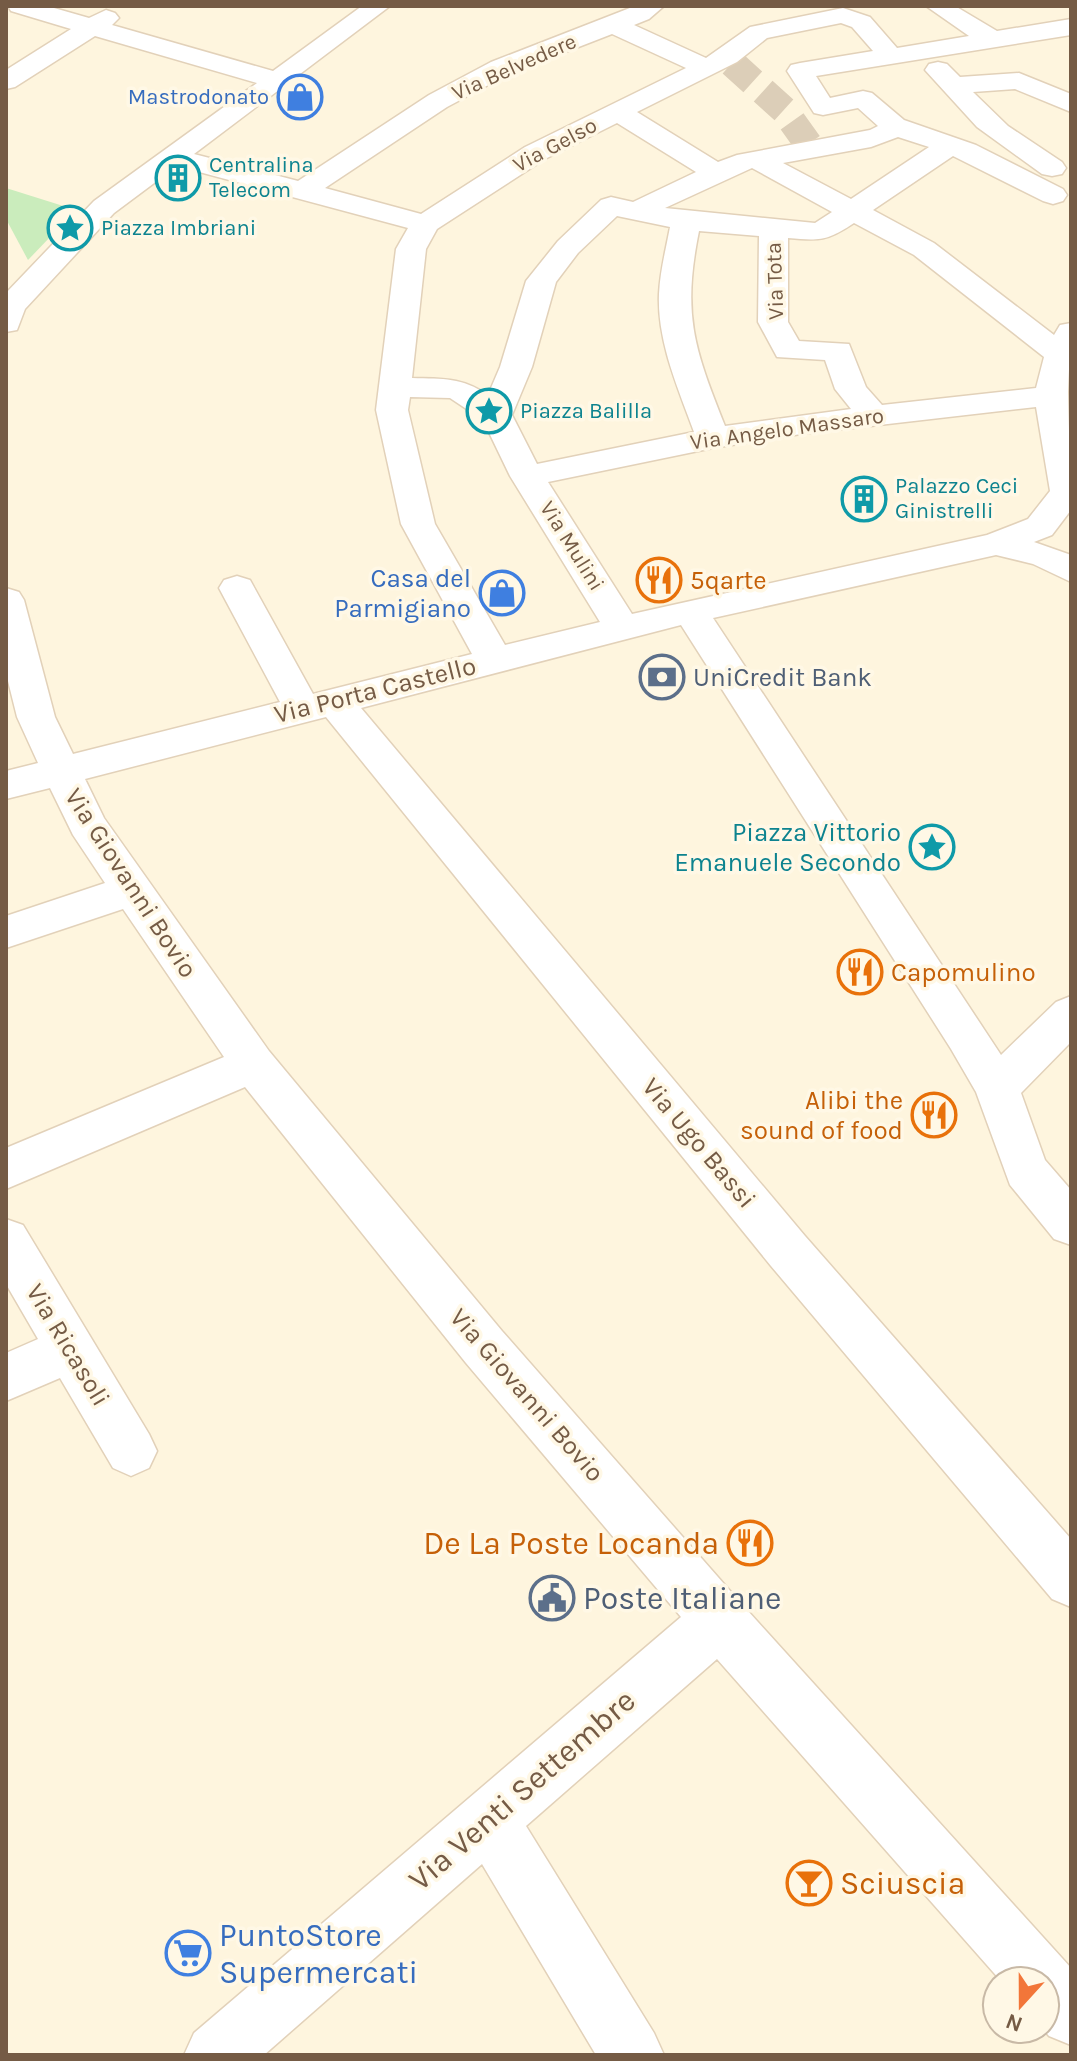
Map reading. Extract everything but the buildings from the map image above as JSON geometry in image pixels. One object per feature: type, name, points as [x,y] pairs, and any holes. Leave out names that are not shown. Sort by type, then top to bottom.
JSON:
[{"type":"street","points":[[20,6],[276,80]]},
{"type":"street","points":[[6,81],[125,6]]},
{"type":"street","points":[[7,310],[104,207],[378,6]]},
{"type":"street","name":"Via Belvedere","points":[[302,191],[438,101],[500,68],[640,14],[652,6]]},
{"type":"street","points":[[938,6],[992,39]]},
{"type":"street","points":[[1051,6],[1071,13]]},
{"type":"street","points":[[840,11],[861,22],[891,57]]},
{"type":"street","name":"Via Gelso","points":[[425,224],[535,153],[722,63],[759,32],[840,11]]},
{"type":"street","points":[[612,24],[722,63]]},
{"type":"street","points":[[1062,205],[951,145],[894,126],[863,99],[823,107],[800,71],[992,39],[1038,35],[1071,27]]},
{"type":"street","points":[[918,52],[954,85],[984,121],[1053,169],[1057,174],[1062,205]]},
{"type":"street","points":[[954,85],[1019,81],[1071,104]]},
{"type":"street","points":[[618,112],[715,172]]},
{"type":"street","points":[[496,415],[516,367],[541,281],[568,247],[622,209],[715,172],[810,147],[873,140],[885,135],[894,126]]},
{"type":"street","points":[[622,209],[686,221],[821,232],[951,145]]},
{"type":"street","points":[[171,156],[425,224],[411,249],[392,410],[418,524],[494,659]]},
{"type":"street","points":[[757,160],[924,249],[1065,343],[1049,396],[1067,492],[1040,527],[996,544],[690,611],[967,1036],[997,1088],[1026,1171],[1071,1224]]},
{"type":"street","points":[[686,221],[676,274],[674,306],[683,358],[713,438]]},
{"type":"street","name":"Via Tota","points":[[774,228],[773,322],[780,336],[788,350],[838,351],[851,389],[874,416]]},
{"type":"street","points":[[395,387],[458,389],[496,415],[525,470]]},
{"type":"street","name":"Via Angelo Massaro","points":[[525,470],[713,438],[1049,396]]},
{"type":"street","name":"Via Mulini","points":[[525,470],[622,627]]},
{"type":"street","points":[[996,544],[1045,556],[1071,570]]},
{"type":"street","name":"Via Ugo Bassi","points":[[237,588],[318,704],[1071,1580]]},
{"type":"street","name":"Via Giovanni Bovio","points":[[6,600],[36,717],[59,772],[87,825],[253,1064],[484,1347],[720,1620],[1027,1965]]},
{"type":"street","name":"Via Porta Castello","points":[[6,785],[690,611]]},
{"type":"street","points":[[6,932],[130,891]]},
{"type":"street","points":[[997,1088],[1071,1014]]},
{"type":"street","points":[[6,1169],[253,1064]]},
{"type":"street","name":"Via Ricasoli","points":[[6,1240],[131,1451]]},
{"type":"street","points":[[6,1378],[70,1349]]},
{"type":"street","name":"Via Venti Settembre","points":[[216,2055],[720,1620]]},
{"type":"street","points":[[488,1818],[632,2055]]},
{"type":"green space","points":[[6,188],[76,210],[28,260],[6,219]]},
{"type":"tunnel","points":[[732,63],[784,110],[809,145]]},
{"type":"place","name":"Mastrodonato","points":[[300,97]]},
{"type":"place","name":"Centralina Telecom","points":[[178,178]]},
{"type":"place","name":"Piazza Imbriani","points":[[70,228]]},
{"type":"place","name":"Piazza Balilla","points":[[489,411]]},
{"type":"place","name":"Palazzo Ceci Ginistrelli","points":[[864,499]]},
{"type":"place","name":"5qarte","points":[[659,580]]},
{"type":"place","name":"Casa del Parmigiano","points":[[502,593]]},
{"type":"place","name":"UniCredit Bank","points":[[662,677]]},
{"type":"place","name":"Piazza Vittorio Emanuele Secondo","points":[[932,847]]},
{"type":"place","name":"Capomulino","points":[[860,972]]},
{"type":"place","name":"Alibi the sound of food","points":[[934,1115]]},
{"type":"place","name":"De La Poste Locanda","points":[[750,1543]]},
{"type":"place","name":"Poste Italiane","points":[[552,1598]]},
{"type":"place","name":"Sciuscia","points":[[809,1883]]},
{"type":"place","name":"PuntoStore Supermercati","points":[[188,1953]]}]
